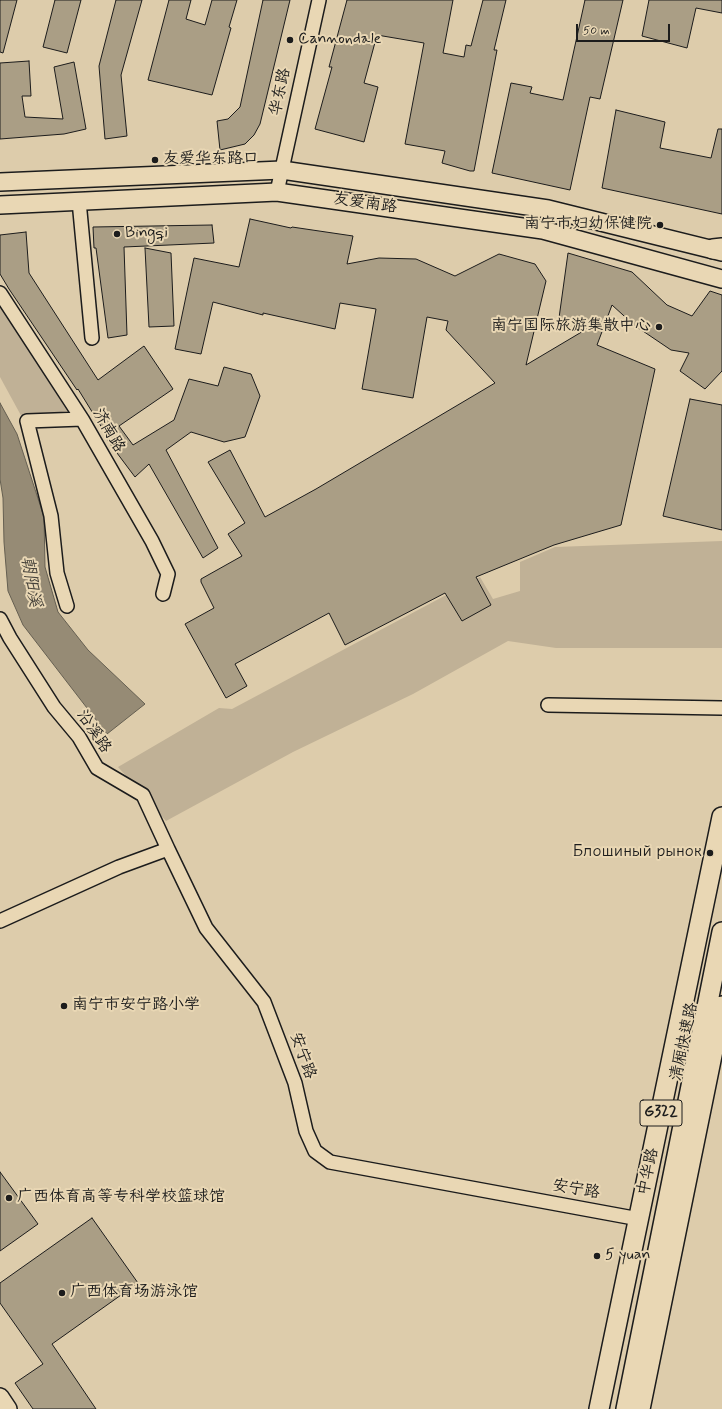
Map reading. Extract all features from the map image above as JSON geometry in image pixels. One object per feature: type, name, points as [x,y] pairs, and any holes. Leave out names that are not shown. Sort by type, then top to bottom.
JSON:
[{"type":"highway","name":"中华路","points":[[599,1409],[722,816]]},
{"type":"highway","name":"清厢快速路","points":[[608,1409],[722,863]]},
{"type":"highway","name":"清厢快速路","points":[[626,1409],[722,932]]},
{"type":"highway","name":"G322","points":[[640,1409],[722,1006]]},
{"type":"main road","name":"友爱南路","points":[[0,182],[282,170],[548,209],[719,249]]},
{"type":"main road","name":"友爱南路","points":[[0,205],[277,192],[543,230],[722,279]]},
{"type":"main road","points":[[0,1397],[8,1409]]},
{"type":"street","name":"华东路","points":[[277,192],[319,0]]},
{"type":"street","points":[[79,201],[92,338]]},
{"type":"street","name":"济南路","points":[[0,293],[82,419],[152,541],[168,574],[162,594]]},
{"type":"street","points":[[67,606],[56,573],[51,516],[27,421],[82,419]]},
{"type":"street","name":"沿溪路","points":[[0,620],[54,707],[79,738],[97,768],[143,795],[168,849]]},
{"type":"street","points":[[548,705],[722,708]]},
{"type":"street","points":[[0,921],[119,867],[168,849]]},
{"type":"street","name":"安宁路","points":[[168,849],[206,928],[264,1002],[295,1083],[306,1131],[315,1151],[330,1162],[639,1219]]},
{"type":"shaded area","points":[[0,304],[74,422],[24,421],[0,377]]},
{"type":"shaded area","points":[[722,541],[722,648],[556,648],[508,641],[413,694],[293,752],[166,821],[118,767],[219,708],[232,709],[480,577],[493,599],[520,591],[520,562],[555,547]]},
{"type":"water","name":"朝阳溪","points":[[0,403],[17,434],[44,517],[45,567],[58,612],[88,650],[145,704],[107,734],[23,625],[8,591],[4,542],[3,498],[0,479]]},
{"type":"building","points":[[0,0],[17,0],[3,53],[0,52]]},
{"type":"building","points":[[55,0],[81,0],[67,53],[43,47]]},
{"type":"building","points":[[116,0],[142,0],[121,75],[127,136],[105,139],[99,66]]},
{"type":"building","points":[[169,0],[191,0],[186,19],[205,25],[212,0],[237,0],[229,27],[231,28],[212,95],[148,80]]},
{"type":"building","points":[[263,0],[290,0],[260,124],[254,135],[245,144],[220,150],[217,121],[228,119],[240,107]]},
{"type":"building","points":[[347,0],[453,0],[443,53],[464,57],[466,45],[471,46],[483,0],[506,0],[494,50],[497,50],[474,171],[442,163],[445,151],[405,144],[424,43],[377,35],[364,83],[378,87],[364,142],[315,129],[332,67],[329,67]]},
{"type":"building","points":[[585,0],[623,0],[600,99],[590,97],[570,190],[492,173],[511,83],[532,87],[530,93],[563,100]]},
{"type":"building","points":[[649,0],[722,0],[722,13],[696,8],[687,48],[642,36]]},
{"type":"building","points":[[29,61],[31,96],[22,96],[25,117],[63,119],[54,67],[74,62],[86,129],[64,134],[0,139],[0,63]]},
{"type":"building","points":[[616,110],[665,122],[660,148],[711,158],[718,129],[722,129],[722,214],[602,188]]},
{"type":"building","points":[[250,219],[291,228],[353,236],[347,264],[379,258],[416,259],[455,276],[499,254],[535,264],[546,281],[526,365],[590,327],[559,318],[568,253],[632,272],[667,305],[692,316],[710,291],[722,295],[722,371],[705,389],[680,371],[689,353],[671,350],[634,325],[612,305],[597,345],[655,369],[621,525],[554,545],[476,577],[491,605],[462,621],[445,593],[345,645],[329,613],[235,664],[247,686],[226,698],[185,624],[214,608],[201,582],[201,579],[242,556],[228,534],[245,523],[208,462],[230,450],[265,517],[316,489],[495,383],[446,330],[448,321],[427,317],[413,398],[362,389],[376,309],[340,303],[335,329],[263,313],[263,315],[213,302],[201,354],[175,349],[194,258],[239,267]]},
{"type":"building","points":[[212,225],[214,243],[124,247],[127,335],[108,338],[96,248],[94,248],[93,227]]},
{"type":"building","points":[[26,232],[29,273],[98,380],[144,346],[173,389],[119,426],[133,445],[174,420],[189,379],[218,386],[224,367],[251,374],[260,396],[245,437],[224,442],[191,432],[166,450],[218,548],[203,558],[149,464],[135,477],[105,437],[107,436],[78,389],[77,390],[0,274],[0,235]]},
{"type":"building","points":[[145,248],[171,253],[174,326],[149,327]]},
{"type":"building","points":[[690,399],[722,405],[722,530],[663,516]]},
{"type":"building","name":"广西体育高等专科学校篮球馆","points":[[0,1172],[38,1224],[0,1251]]},
{"type":"building","name":"广西体育场游泳馆","points":[[92,1218],[138,1283],[52,1344],[96,1409],[33,1409],[15,1383],[43,1364],[0,1303],[0,1283]]},
{"type":"place","name":"Cannondale","points":[[290,40]]},
{"type":"place","name":"友爱华东路口","points":[[155,160]]},
{"type":"place","name":"南宁市妇幼保健院","points":[[660,225]]},
{"type":"place","name":"Bingqi","points":[[117,234]]},
{"type":"place","name":"南宁国际旅游集散中心","points":[[659,327]]},
{"type":"place","name":"Блошиный рынок","points":[[710,853]]},
{"type":"place","name":"南宁市安宁路小学","points":[[64,1006]]},
{"type":"place","name":"广西体育高等专科学校篮球馆","points":[[9,1198]]},
{"type":"place","name":"5 yuan","points":[[597,1256]]},
{"type":"place","name":"广西体育场游泳馆","points":[[62,1293]]}]
